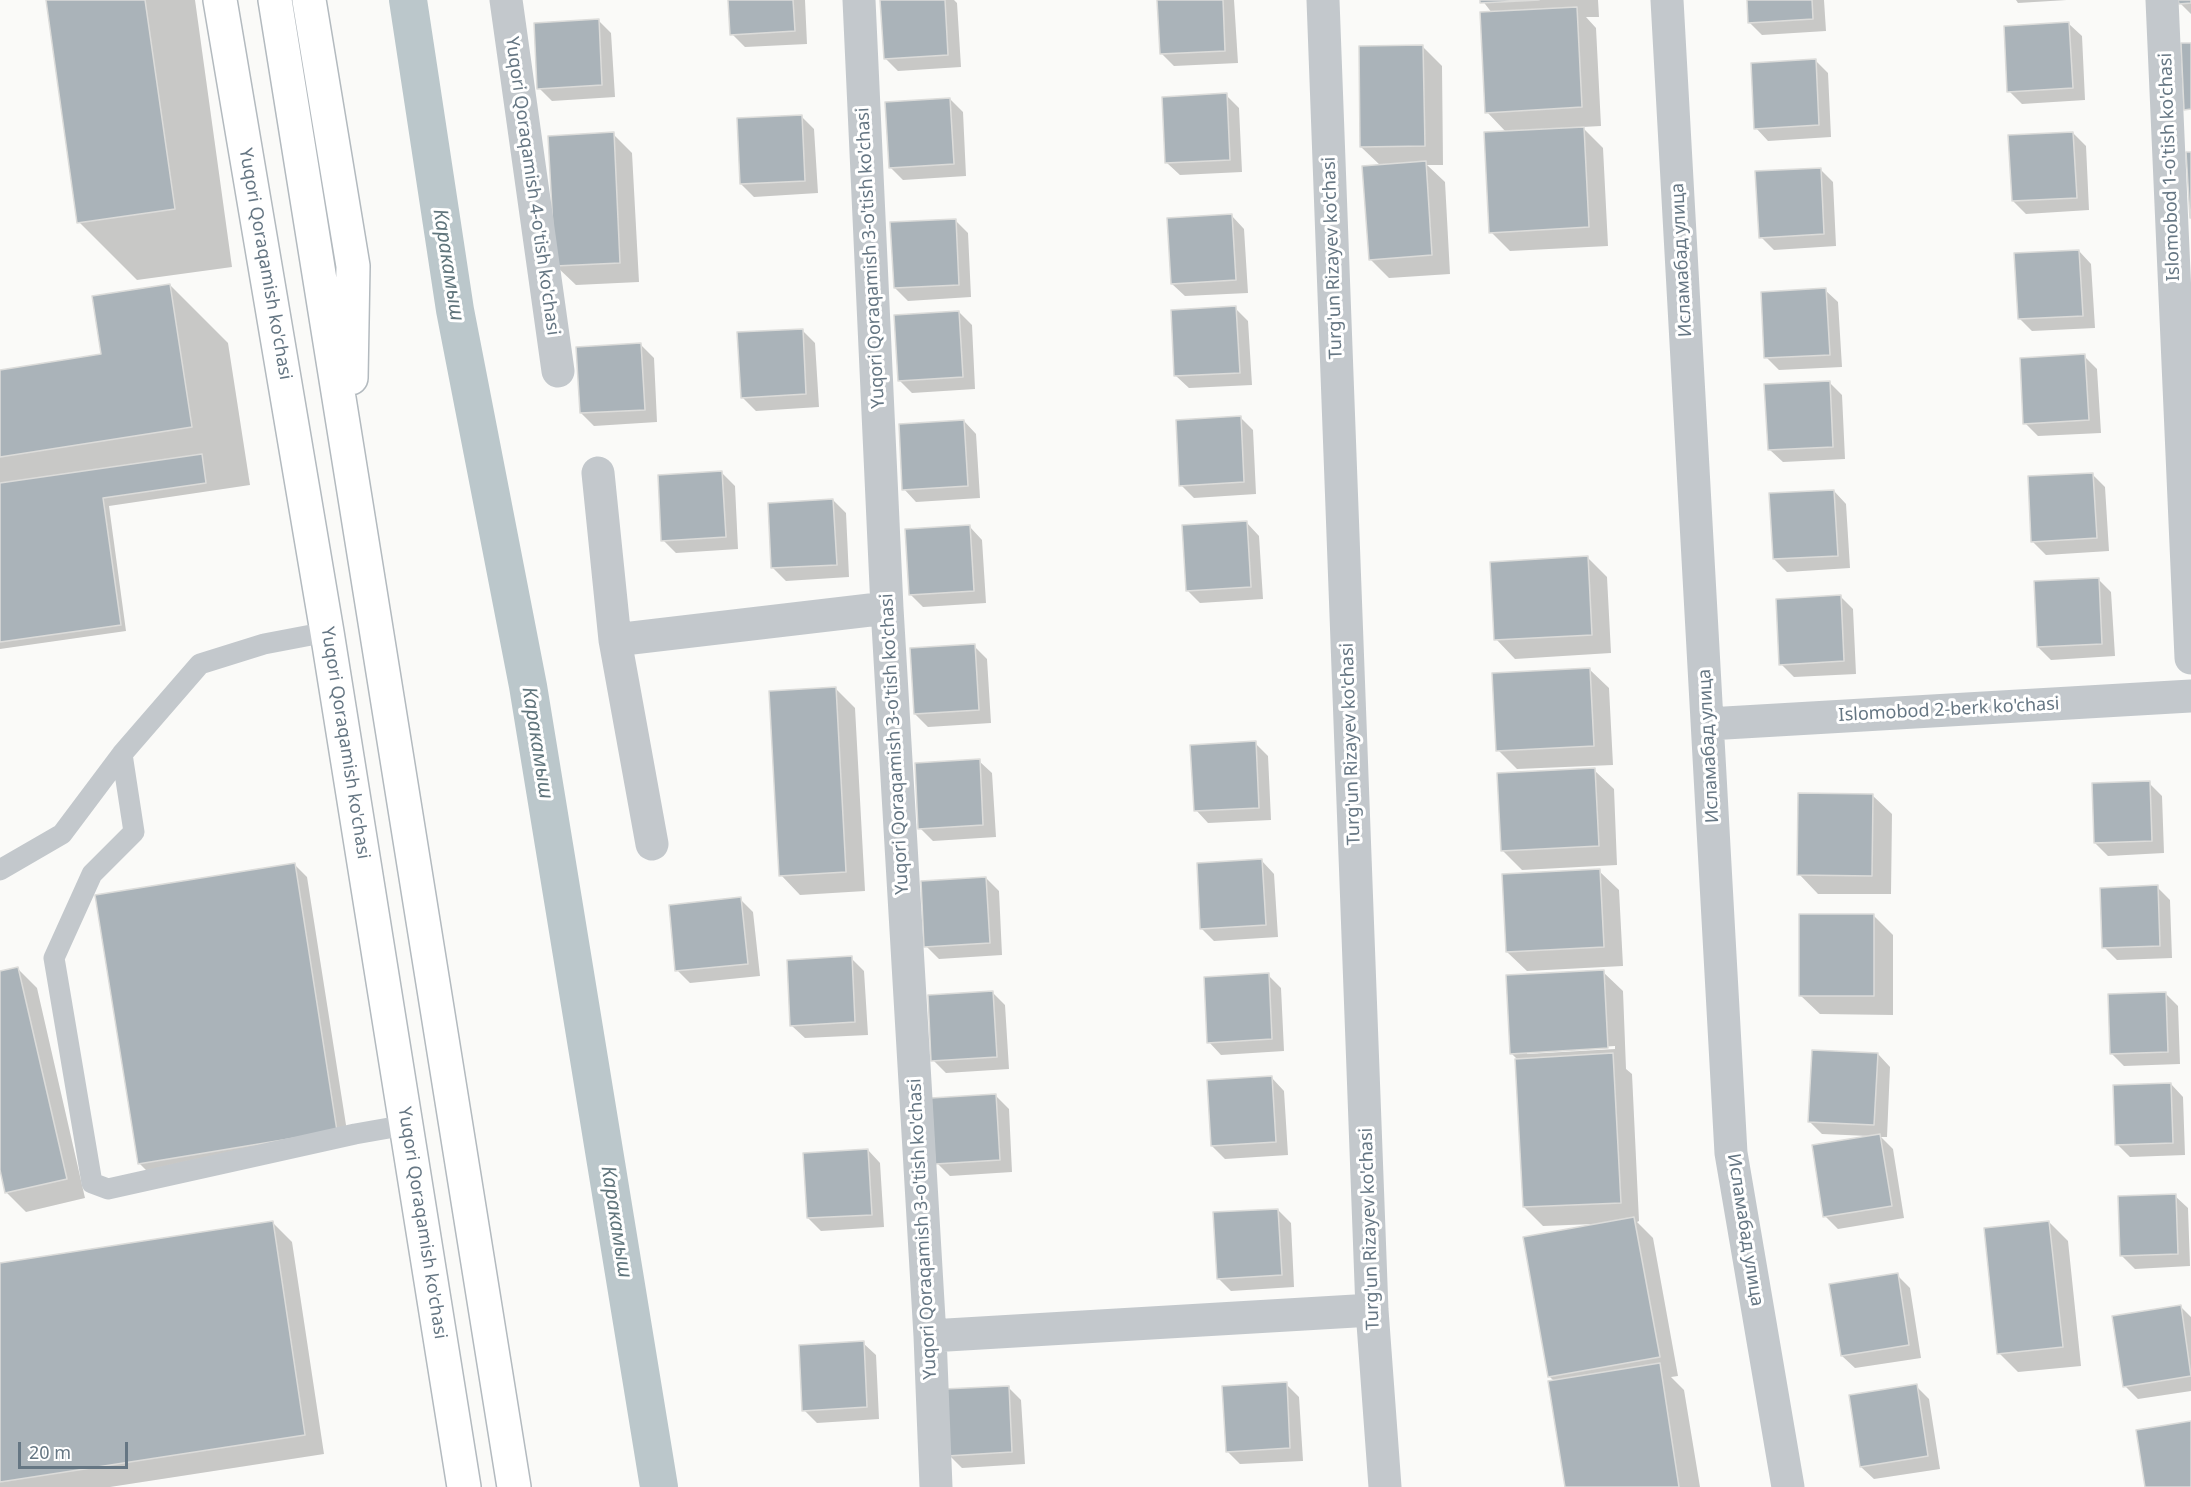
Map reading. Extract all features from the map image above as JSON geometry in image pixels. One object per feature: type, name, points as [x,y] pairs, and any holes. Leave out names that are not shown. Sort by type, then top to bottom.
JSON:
[{"type":"main road","name":"Yuqori Qoraqamish ko'chasi","points":[[220,0],[327,632],[464,1487]]},
{"type":"main road","points":[[274,0],[514,1487]]},
{"type":"main road","points":[[309,0],[353,266],[350,470]]},
{"type":"street","name":"Yuqori Qoraqamish 4-o'tish ko'chasi","points":[[506,0],[558,371]]},
{"type":"street","name":"Yuqori Qoraqamish 3-o'tish ko'chasi","points":[[859,0],[887,608],[930,1336],[936,1487]]},
{"type":"street","name":"Turg'un Rizayev ko'chasi","points":[[1323,0],[1372,1310],[1385,1487]]},
{"type":"street","name":"Исламабад улица","points":[[1667,0],[1731,1153],[1788,1487]]},
{"type":"street","name":"Islomobod 1-o'tish ko'chasi","points":[[2162,0],[2191,658]]},
{"type":"street","points":[[598,473],[615,640],[652,844]]},
{"type":"street","points":[[615,640],[887,608]]},
{"type":"street","name":"Islomobod 2-berk ko'chasi","points":[[1708,724],[2191,696]]},
{"type":"street","points":[[930,1336],[1372,1310]]},
{"type":"lane","points":[[0,870],[62,834],[122,754],[200,664],[264,644],[327,632]]},
{"type":"lane","points":[[122,754],[134,832],[93,874],[54,958],[92,1183],[108,1189],[343,1136],[406,1125]]},
{"type":"building","points":[[46,0],[145,0],[175,209],[77,223]]},
{"type":"building","points":[[728,0],[793,0],[795,31],[730,35]]},
{"type":"building","points":[[880,0],[945,0],[948,55],[884,59]]},
{"type":"building","points":[[1157,0],[1223,0],[1225,51],[1160,54]]},
{"type":"building","points":[[1480,0],[1539,0],[1480,3]]},
{"type":"building","points":[[1747,0],[1812,0],[1813,19],[1748,23]]},
{"type":"building","points":[[2178,0],[2191,0],[2191,3],[2179,4]]},
{"type":"building","points":[[1577,7],[1582,107],[1485,113],[1480,12]]},
{"type":"building","points":[[599,19],[602,85],[537,89],[534,23]]},
{"type":"building","points":[[2069,22],[2073,88],[2007,92],[2004,26]]},
{"type":"building","points":[[2181,43],[2191,43],[2191,109],[2184,110]]},
{"type":"building","points":[[1423,45],[1425,146],[1360,147],[1359,46]]},
{"type":"building","points":[[1816,59],[1819,125],[1754,129],[1751,63]]},
{"type":"building","points":[[1227,93],[1230,160],[1165,163],[1162,97]]},
{"type":"building","points":[[950,98],[954,164],[889,168],[885,102]]},
{"type":"building","points":[[802,115],[805,181],[740,184],[737,118]]},
{"type":"building","points":[[1584,127],[1589,227],[1489,233],[1484,132]]},
{"type":"building","points":[[614,132],[620,263],[555,266],[548,136]]},
{"type":"building","points":[[2073,132],[2077,198],[2012,201],[2008,135]]},
{"type":"building","points":[[2186,152],[2191,152],[2191,218],[2190,218]]},
{"type":"building","points":[[1426,161],[1432,255],[1369,260],[1362,166]]},
{"type":"building","points":[[1821,168],[1824,234],[1759,238],[1755,171]]},
{"type":"building","points":[[1232,214],[1236,280],[1171,284],[1167,218]]},
{"type":"building","points":[[956,219],[959,285],[894,288],[890,222]]},
{"type":"building","points":[[2079,250],[2083,316],[2018,319],[2014,253]]},
{"type":"building","points":[[170,284],[192,427],[0,457],[0,370],[101,354],[92,296]]},
{"type":"building","points":[[1826,288],[1830,355],[1764,358],[1761,292]]},
{"type":"building","points":[[1236,306],[1240,373],[1174,376],[1171,310]]},
{"type":"building","points":[[959,311],[963,377],[898,381],[894,315]]},
{"type":"building","points":[[803,329],[806,394],[741,398],[737,332]]},
{"type":"building","points":[[641,343],[645,410],[580,413],[576,347]]},
{"type":"building","points":[[2085,354],[2089,420],[2023,424],[2020,358]]},
{"type":"building","points":[[1830,381],[1833,447],[1768,450],[1764,384]]},
{"type":"building","points":[[1241,416],[1244,482],[1179,486],[1176,420]]},
{"type":"building","points":[[964,420],[968,486],[902,490],[899,424]]},
{"type":"building","points":[[202,454],[206,483],[103,498],[121,625],[0,642],[0,483]]},
{"type":"building","points":[[722,471],[726,537],[661,541],[658,475]]},
{"type":"building","points":[[2093,473],[2097,538],[2031,542],[2028,476]]},
{"type":"building","points":[[1834,490],[1838,556],[1773,559],[1769,493]]},
{"type":"building","points":[[833,499],[837,565],[771,568],[768,503]]},
{"type":"building","points":[[1247,521],[1251,587],[1186,591],[1182,525]]},
{"type":"building","points":[[970,525],[974,591],[909,595],[905,529]]},
{"type":"building","points":[[1588,556],[1592,635],[1494,640],[1490,562]]},
{"type":"building","points":[[2099,578],[2102,644],[2037,647],[2034,581]]},
{"type":"building","points":[[1841,595],[1844,661],[1779,665],[1776,599]]},
{"type":"building","points":[[975,644],[979,710],[914,714],[910,648]]},
{"type":"building","points":[[1590,668],[1594,746],[1496,751],[1492,673]]},
{"type":"building","points":[[836,687],[846,872],[779,876],[769,691]]},
{"type":"building","points":[[1256,741],[1259,808],[1194,811],[1190,745]]},
{"type":"building","points":[[980,759],[983,825],[918,829],[915,763]]},
{"type":"building","points":[[1595,768],[1599,846],[1501,851],[1497,773]]},
{"type":"building","points":[[2150,781],[2152,841],[2094,843],[2092,783]]},
{"type":"building","points":[[1798,793],[1873,794],[1872,876],[1797,875]]},
{"type":"building","points":[[1262,859],[1266,925],[1200,929],[1197,863]]},
{"type":"building","points":[[295,863],[337,1131],[138,1164],[95,895]]},
{"type":"building","points":[[1600,869],[1604,947],[1506,952],[1502,874]]},
{"type":"building","points":[[986,877],[990,943],[924,947],[921,881]]},
{"type":"building","points":[[2158,885],[2160,946],[2102,948],[2100,888]]},
{"type":"building","points":[[741,897],[748,964],[675,971],[669,905]]},
{"type":"building","points":[[1799,914],[1874,914],[1874,996],[1799,996]]},
{"type":"building","points":[[852,956],[855,1022],[790,1026],[787,960]]},
{"type":"building","points":[[18,967],[67,1179],[5,1193],[0,1170],[0,971]]},
{"type":"building","points":[[1604,970],[1608,1048],[1510,1054],[1506,975]]},
{"type":"building","points":[[1269,973],[1272,1039],[1207,1043],[1204,977]]},
{"type":"building","points":[[993,991],[997,1057],[931,1061],[928,995]]},
{"type":"building","points":[[2166,992],[2168,1052],[2110,1054],[2108,994]]},
{"type":"building","points":[[1812,1050],[1878,1053],[1874,1125],[1808,1122]]},
{"type":"building","points":[[1613,1053],[1621,1203],[1523,1207],[1515,1059]]},
{"type":"building","points":[[1272,1076],[1276,1142],[1211,1146],[1207,1080]]},
{"type":"building","points":[[2171,1083],[2173,1143],[2115,1145],[2113,1085]]},
{"type":"building","points":[[996,1094],[1000,1160],[935,1164],[931,1098]]},
{"type":"building","points":[[1880,1134],[1892,1206],[1823,1217],[1812,1145]]},
{"type":"building","points":[[868,1149],[872,1215],[807,1218],[803,1153]]},
{"type":"building","points":[[2176,1194],[2178,1254],[2120,1256],[2118,1196]]},
{"type":"building","points":[[1278,1209],[1282,1275],[1217,1279],[1213,1212]]},
{"type":"building","points":[[1634,1217],[1660,1357],[1548,1377],[1523,1237]]},
{"type":"building","points":[[273,1221],[305,1435],[0,1482],[0,1263]]},
{"type":"building","points":[[2049,1221],[2063,1347],[1997,1354],[1984,1228]]},
{"type":"building","points":[[1898,1273],[1909,1345],[1841,1356],[1829,1284]]},
{"type":"building","points":[[2181,1305],[2191,1376],[2123,1387],[2112,1316]]},
{"type":"building","points":[[864,1341],[867,1407],[802,1411],[799,1345]]},
{"type":"building","points":[[1660,1363],[1679,1487],[1565,1487],[1548,1381]]},
{"type":"building","points":[[1287,1382],[1290,1448],[1226,1452],[1222,1386]]},
{"type":"building","points":[[1917,1384],[1928,1456],[1860,1467],[1849,1395]]},
{"type":"building","points":[[1009,1386],[1012,1452],[947,1456],[944,1389]]},
{"type":"building","points":[[2191,1421],[2191,1487],[2145,1487],[2136,1430]]},
{"type":"waterway","name":"Каракамыш","points":[[408,0],[455,310],[528,686],[659,1487]]}]
